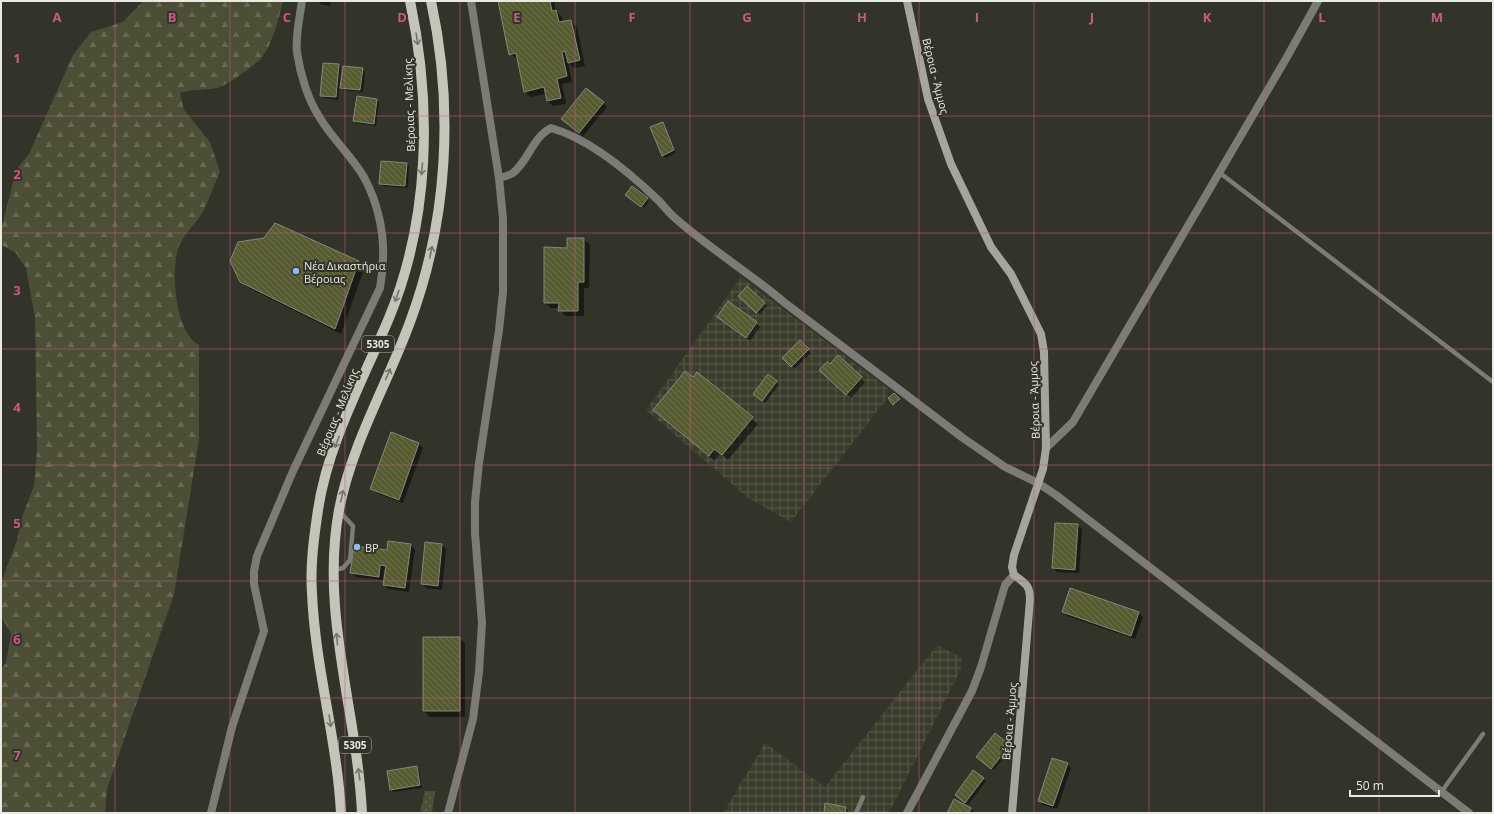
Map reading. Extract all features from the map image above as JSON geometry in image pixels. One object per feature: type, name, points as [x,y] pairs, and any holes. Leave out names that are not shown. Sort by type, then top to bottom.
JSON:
[{"type":"main road","name":"Βέροιας - Μελίκης","points":[[341,813],[339,784],[316,639],[312,593],[314,542],[320,501],[329,464],[345,421],[390,316],[408,261],[414,233],[419,198],[424,132],[422,73],[410,1]]},
{"type":"main road","name":"5305","points":[[362,813],[358,769],[338,646],[333,571],[339,511],[349,470],[363,432],[410,323],[428,267],[434,236],[440,201],[445,132],[442,70],[431,1]]},
{"type":"street","points":[[211,813],[232,727],[264,631],[254,584],[254,571],[257,556],[293,471],[380,288],[383,269],[382,225],[365,179],[319,117],[309,94],[297,51],[302,1]]},
{"type":"street","points":[[448,813],[473,719],[479,672],[482,624],[475,533],[475,502],[503,292],[503,219],[499,178],[471,1]]},
{"type":"street","name":"Βέροια - Άμμος","points":[[907,1],[928,99],[951,164],[988,241],[1011,274],[1041,334],[1044,352],[1046,448],[1043,469],[1014,555],[1012,567],[1014,576],[1026,584],[1030,590],[1012,813]]},
{"type":"street","points":[[1046,448],[1073,422],[1220,173],[1318,1]]},
{"type":"street","points":[[499,178],[513,173],[539,138],[545,131],[551,128],[584,141],[624,170],[658,200],[675,218],[712,248],[758,280],[785,303],[963,438],[1005,467],[1038,483],[1469,813]]},
{"type":"street","points":[[907,813],[972,691],[982,667],[1005,585],[1014,576]]},
{"type":"lane","points":[[1220,173],[1493,382]]},
{"type":"lane","points":[[333,571],[343,568],[350,560],[353,526],[339,511]]},
{"type":"lane","points":[[1442,792],[1483,734]]},
{"type":"lane","points":[[856,813],[863,797]]},
{"type":"shaded area","points":[[741,277],[890,390],[886,400],[791,522],[748,498],[646,410]]},
{"type":"shaded area","points":[[937,645],[962,658],[961,668],[889,813],[723,813],[765,743],[825,787]]},
{"type":"green space","points":[[143,1],[283,1],[270,44],[263,56],[255,64],[236,78],[220,87],[180,93],[184,110],[210,142],[220,172],[202,213],[184,237],[176,256],[175,284],[180,315],[184,328],[191,338],[199,345],[199,439],[174,594],[107,789],[105,813],[1,813],[1,669],[6,663],[11,633],[1,617],[1,583],[17,540],[22,517],[34,486],[37,449],[35,317],[26,268],[15,252],[1,245],[1,230],[16,170],[29,154],[73,55],[91,32],[123,22]]},
{"type":"green space","points":[[425,791],[435,791],[432,813],[420,813]]},
{"type":"building","points":[[498,1],[550,1],[552,11],[556,10],[559,22],[571,20],[580,60],[568,63],[565,51],[562,52],[567,76],[557,79],[561,98],[547,101],[544,87],[524,92],[516,53],[509,55]]},
{"type":"building","points":[[323,63],[339,64],[336,97],[320,96]]},
{"type":"building","points":[[343,66],[363,68],[360,90],[340,88]]},
{"type":"building","points":[[586,88],[604,102],[579,133],[561,119]]},
{"type":"building","points":[[357,96],[377,99],[374,124],[353,121]]},
{"type":"building","points":[[663,122],[674,150],[662,156],[650,127]]},
{"type":"building","points":[[381,161],[407,163],[405,186],[379,184]]},
{"type":"building","points":[[632,186],[648,198],[641,207],[625,195]]},
{"type":"building","name":"Νέα Δικαστήρια Βέροιας","points":[[275,223],[359,261],[335,329],[240,282],[230,261],[238,242],[264,238]]},
{"type":"building","points":[[567,238],[584,238],[584,282],[578,282],[578,311],[558,311],[559,303],[544,303],[544,247],[567,248]]},
{"type":"building","points":[[747,286],[765,303],[756,313],[738,296]]},
{"type":"building","points":[[728,301],[757,322],[746,338],[717,317]]},
{"type":"building","points":[[800,340],[809,349],[791,367],[782,358]]},
{"type":"building","points":[[838,355],[862,377],[846,395],[819,370],[827,362],[830,364]]},
{"type":"building","points":[[685,371],[693,377],[697,372],[753,417],[722,455],[714,449],[709,456],[653,410]]},
{"type":"building","points":[[768,374],[777,381],[762,401],[753,394]]},
{"type":"building","points":[[894,393],[900,399],[893,405],[888,398]]},
{"type":"building","points":[[391,432],[419,443],[399,500],[370,489]]},
{"type":"building","points":[[1055,523],[1078,524],[1075,570],[1052,568]]},
{"type":"building","points":[[388,541],[411,544],[405,588],[383,585],[386,566],[380,565],[379,577],[350,573],[354,546],[387,550]]},
{"type":"building","points":[[425,542],[442,544],[438,586],[421,584]]},
{"type":"building","points":[[1070,588],[1139,612],[1131,636],[1062,612]]},
{"type":"building","points":[[423,637],[460,637],[460,711],[423,711]]},
{"type":"building","points":[[995,733],[1010,745],[991,769],[976,757]]},
{"type":"building","points":[[1052,758],[1068,763],[1053,806],[1038,801]]},
{"type":"building","points":[[417,766],[420,785],[390,790],[387,771]]},
{"type":"building","points":[[973,770],[984,778],[965,803],[955,795]]},
{"type":"building","points":[[954,799],[971,808],[969,813],[947,813]]},
{"type":"building","points":[[825,803],[846,807],[845,813],[824,813]]},
{"type":"place","name":"Νέα Δικαστήρια Βέροιας","points":[[296,271]]},
{"type":"place","name":"BP","points":[[357,547]]}]
